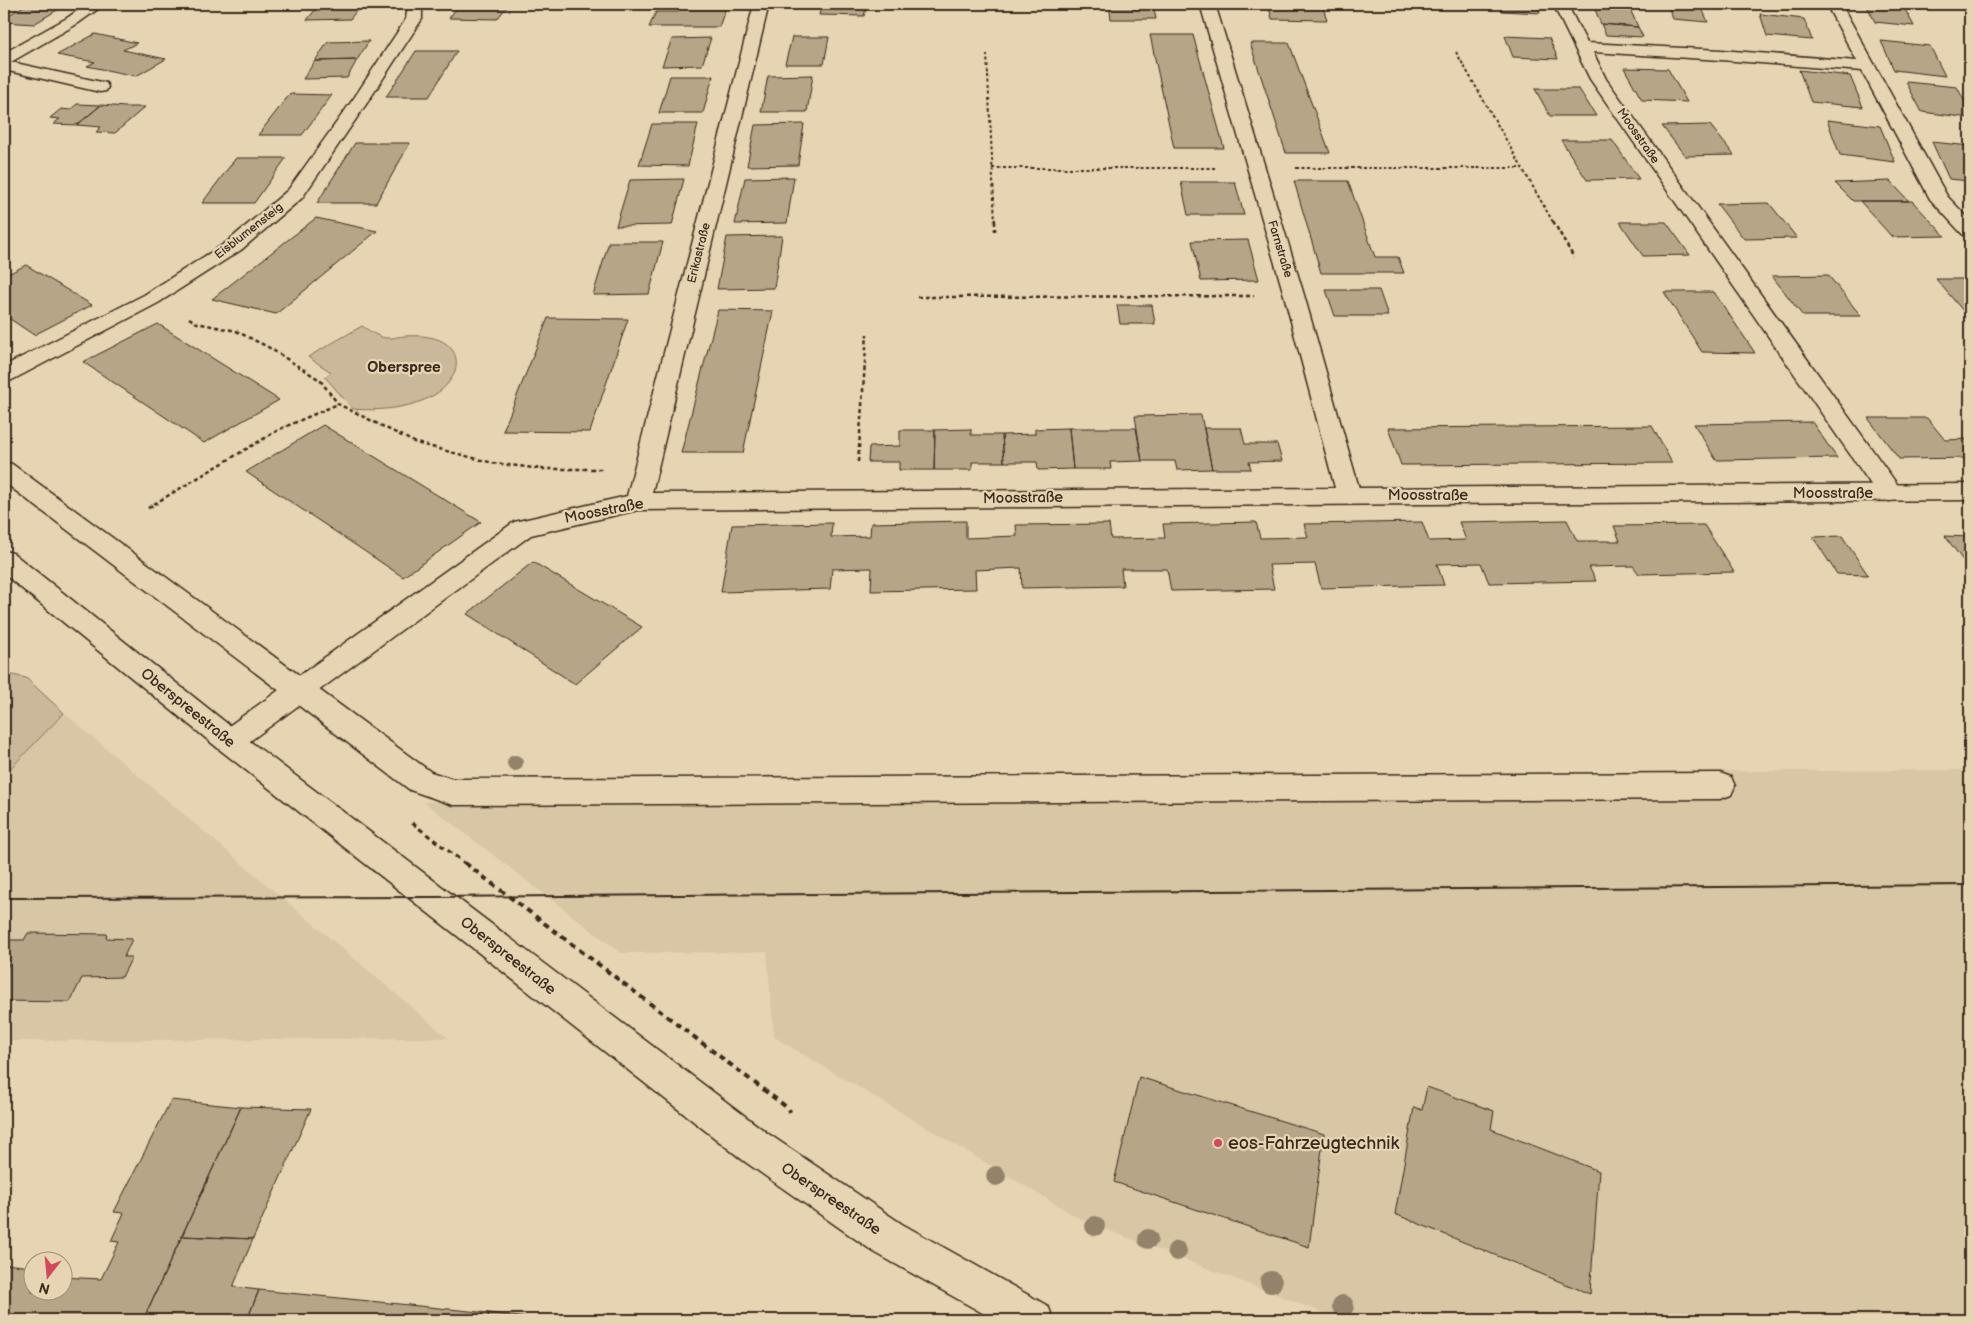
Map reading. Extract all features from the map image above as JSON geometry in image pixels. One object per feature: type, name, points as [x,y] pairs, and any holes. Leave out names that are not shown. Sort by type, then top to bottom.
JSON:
[{"type":"street","points":[[4,59],[72,21],[97,4]]},
{"type":"street","name":"Eisblumensteig","points":[[4,375],[151,298],[234,246],[295,194],[361,100],[414,19],[415,4]]},
{"type":"street","name":"Erikastraße","points":[[638,502],[761,4]]},
{"type":"street","name":"Farnstraße","points":[[1208,4],[1294,295],[1349,495]]},
{"type":"street","name":"Moosstraße","points":[[1560,4],[1598,79],[1890,493]]},
{"type":"street","points":[[1834,4],[1939,200],[1970,231]]},
{"type":"street","points":[[4,47],[20,51]]},
{"type":"street","points":[[1581,48],[1721,55],[1868,68]]},
{"type":"street","points":[[4,65],[100,88]]},
{"type":"street","points":[[4,470],[421,781],[453,792],[1720,786]]},
{"type":"street","name":"Moosstraße","points":[[229,741],[523,528],[638,502],[1349,495],[1970,492]]},
{"type":"street","name":"Oberspreestraße","points":[[4,560],[229,741],[771,1158],[888,1238],[1034,1320]]},
{"type":"path","points":[[1456,52],[1574,258]]},
{"type":"path","points":[[987,54],[995,231]]},
{"type":"path","points":[[992,168],[1523,168]]},
{"type":"path","points":[[917,297],[1294,295]]},
{"type":"path","points":[[151,298],[197,322],[236,331],[268,347],[320,380],[338,404],[416,443],[494,463],[542,469],[646,468]]},
{"type":"path","points":[[855,500],[867,334]]},
{"type":"path","points":[[148,508],[280,429],[338,404]]},
{"type":"shaded area","points":[[362,326],[376,335],[388,338],[422,336],[440,340],[449,346],[455,355],[455,371],[448,383],[438,393],[425,400],[395,408],[353,409],[325,377],[331,372],[308,357]]},
{"type":"shaded area","points":[[4,673],[26,678],[64,713],[4,775]]},
{"type":"shaded area","points":[[64,713],[448,1038],[4,1041],[4,775]]},
{"type":"shaded area","points":[[1970,770],[1970,1320],[1342,1320],[1084,1221],[774,1037],[767,952],[621,953],[424,802],[574,798],[545,778]]},
{"type":"building","points":[[27,4],[67,4],[34,24],[4,22],[4,18]]},
{"type":"building","points":[[111,4],[161,4],[156,8]]},
{"type":"building","points":[[320,4],[362,4],[350,19],[307,20]]},
{"type":"building","points":[[460,4],[509,4],[497,19],[449,18]]},
{"type":"building","points":[[681,4],[727,4],[719,27],[649,27],[656,12],[678,12]]},
{"type":"building","points":[[822,4],[867,4],[864,16],[819,15]]},
{"type":"building","points":[[1109,4],[1153,4],[1156,19],[1111,19]]},
{"type":"building","points":[[1268,4],[1322,4],[1327,20],[1272,19]]},
{"type":"building","points":[[1499,4],[1537,4],[1540,13],[1502,11]]},
{"type":"building","points":[[1667,4],[1700,4],[1708,22],[1673,19]]},
{"type":"building","points":[[1866,4],[1902,4],[1914,26],[1875,22]]},
{"type":"building","points":[[1594,7],[1630,9],[1638,27],[1601,24]]},
{"type":"building","points":[[1760,14],[1804,19],[1812,40],[1767,36]]},
{"type":"building","points":[[1601,24],[1638,27],[1643,37],[1606,35]]},
{"type":"building","points":[[95,34],[137,43],[123,50],[166,59],[136,76],[87,66],[95,62],[57,55]]},
{"type":"building","points":[[1150,35],[1193,35],[1224,148],[1174,148]]},
{"type":"building","points":[[1505,36],[1549,38],[1558,59],[1513,57]]},
{"type":"building","points":[[792,37],[829,37],[824,64],[785,64]]},
{"type":"building","points":[[711,38],[702,65],[662,66],[672,39]]},
{"type":"building","points":[[369,41],[357,60],[315,61],[328,42]]},
{"type":"building","points":[[1881,41],[1930,46],[1945,76],[1894,70]]},
{"type":"building","points":[[1250,43],[1289,43],[1330,153],[1286,153]]},
{"type":"building","points":[[416,51],[457,51],[429,97],[386,97]]},
{"type":"building","points":[[357,60],[347,78],[303,79],[315,61]]},
{"type":"building","points":[[1624,68],[1668,69],[1687,102],[1642,100]]},
{"type":"building","points":[[1799,70],[1850,76],[1863,107],[1811,102]]},
{"type":"building","points":[[813,75],[807,112],[761,112],[768,76]]},
{"type":"building","points":[[670,76],[713,76],[703,113],[659,113]]},
{"type":"building","points":[[1906,82],[1957,87],[1970,111],[1970,118],[1922,112]]},
{"type":"building","points":[[1535,89],[1579,89],[1596,116],[1550,116]]},
{"type":"building","points":[[290,94],[332,95],[302,135],[258,135]]},
{"type":"building","points":[[77,104],[101,105],[77,125],[53,124],[60,119],[50,118],[61,109],[70,110]]},
{"type":"building","points":[[101,105],[145,107],[115,133],[96,132],[101,127],[77,125]]},
{"type":"building","points":[[1827,120],[1880,126],[1895,162],[1840,155]]},
{"type":"building","points":[[652,124],[698,124],[688,166],[639,165]]},
{"type":"building","points":[[804,124],[798,165],[747,166],[755,125]]},
{"type":"building","points":[[1710,125],[1734,155],[1685,156],[1662,126]]},
{"type":"building","points":[[1561,140],[1612,140],[1639,179],[1587,180]]},
{"type":"building","points":[[1932,142],[1970,146],[1970,181],[1949,179]]},
{"type":"building","points":[[355,143],[410,143],[376,203],[317,203]]},
{"type":"building","points":[[236,158],[286,158],[254,203],[202,203]]},
{"type":"building","points":[[794,177],[787,223],[735,224],[745,178]]},
{"type":"building","points":[[684,179],[672,225],[616,226],[630,180]]},
{"type":"building","points":[[1294,181],[1348,181],[1375,257],[1398,257],[1404,273],[1321,273]]},
{"type":"building","points":[[1890,181],[1909,201],[1853,201],[1835,183]]},
{"type":"building","points":[[1181,182],[1235,182],[1244,215],[1188,215]]},
{"type":"building","points":[[1860,201],[1912,201],[1945,236],[1892,237]]},
{"type":"building","points":[[1769,203],[1797,238],[1744,239],[1717,204]]},
{"type":"building","points":[[316,218],[377,231],[276,314],[212,299]]},
{"type":"building","points":[[1620,222],[1666,222],[1690,255],[1643,256]]},
{"type":"building","points":[[782,236],[774,288],[717,289],[727,237]]},
{"type":"building","points":[[1248,240],[1259,280],[1201,281],[1192,241]]},
{"type":"building","points":[[609,242],[663,242],[649,294],[593,295]]},
{"type":"building","points":[[26,265],[92,305],[34,335],[4,315],[4,276]]},
{"type":"building","points":[[1828,275],[1861,316],[1803,316],[1772,276]]},
{"type":"building","points":[[1936,279],[1970,279],[1970,319]]},
{"type":"building","points":[[1326,290],[1379,290],[1388,316],[1335,316]]},
{"type":"building","points":[[1664,292],[1714,292],[1755,353],[1702,352]]},
{"type":"building","points":[[1117,305],[1152,305],[1155,324],[1120,324]]},
{"type":"building","points":[[718,310],[773,311],[743,453],[681,453]]},
{"type":"building","points":[[548,318],[628,319],[590,432],[503,431]]},
{"type":"building","points":[[158,324],[279,400],[204,443],[83,362]]},
{"type":"building","points":[[1201,415],[1212,469],[1177,470],[1175,461],[1142,461],[1135,416]]},
{"type":"building","points":[[1868,418],[1927,418],[1945,440],[1970,439],[1970,458],[1899,459]]},
{"type":"building","points":[[1812,422],[1837,458],[1716,460],[1694,424]]},
{"type":"building","points":[[323,425],[481,522],[403,577],[246,472]]},
{"type":"building","points":[[1652,426],[1672,463],[1401,465],[1388,428]]},
{"type":"building","points":[[1069,428],[1073,469],[1038,470],[1037,462],[1004,462],[1002,435],[1035,434],[1035,429]]},
{"type":"building","points":[[1069,428],[1136,428],[1142,461],[1110,462],[1111,469],[1073,469]]},
{"type":"building","points":[[1204,428],[1241,428],[1245,444],[1277,444],[1282,461],[1249,462],[1251,469],[1212,469]]},
{"type":"building","points":[[971,429],[971,435],[1002,435],[1004,462],[972,462],[972,470],[934,470],[935,430]]},
{"type":"building","points":[[900,430],[935,430],[934,470],[899,470],[899,462],[868,462],[869,447],[900,446]]},
{"type":"building","points":[[1567,520],[1577,541],[1620,541],[1614,526],[1704,525],[1734,572],[1639,574],[1633,566],[1589,567],[1596,581],[1489,583],[1481,563],[1437,564],[1444,585],[1321,588],[1315,564],[1269,565],[1274,589],[1171,591],[1167,569],[1121,569],[1123,586],[1022,588],[1021,568],[975,570],[976,589],[871,591],[872,568],[832,569],[830,589],[721,592],[732,525],[832,523],[831,537],[870,536],[871,523],[966,521],[966,538],[1017,536],[1016,525],[1109,524],[1111,539],[1165,538],[1163,524],[1256,522],[1260,538],[1308,537],[1304,524],[1422,522],[1429,541],[1466,540],[1459,522]]},
{"type":"building","points":[[1842,536],[1868,575],[1837,574],[1813,537]]},
{"type":"building","points":[[1945,536],[1970,537],[1970,570]]},
{"type":"building","points":[[533,562],[642,627],[575,684],[467,614]]},
{"type":"building","points":[[28,933],[107,934],[106,938],[132,939],[124,957],[132,957],[122,977],[82,978],[70,1002],[4,1001],[4,974],[9,964],[4,964],[4,940],[24,940]]},
{"type":"building","points":[[1139,1077],[1324,1134],[1309,1247],[1114,1182]]},
{"type":"building","points":[[1427,1087],[1494,1111],[1491,1129],[1599,1171],[1590,1294],[1395,1214],[1414,1107],[1422,1110]]},
{"type":"building","points":[[171,1100],[241,1107],[143,1320],[4,1320],[4,1264],[22,1266],[22,1302],[72,1302],[72,1278],[101,1279],[119,1242],[111,1241],[124,1213],[114,1212]]},
{"type":"building","points":[[241,1107],[311,1109],[253,1239],[182,1236]]},
{"type":"building","points":[[182,1236],[253,1239],[233,1287],[259,1290],[247,1320],[143,1320]]},
{"type":"building","points":[[259,1290],[489,1313],[487,1320],[247,1320]]},
{"type":"building","points":[[489,1313],[542,1320],[487,1320]]},
{"type":"tram line","points":[[4,898],[432,897],[1970,885]]},
{"type":"place","name":"eos-Fahrzeugtechnik","points":[[1218,1143]]},
{"type":"district","name":"Oberspree","points":[[404,367]]}]
